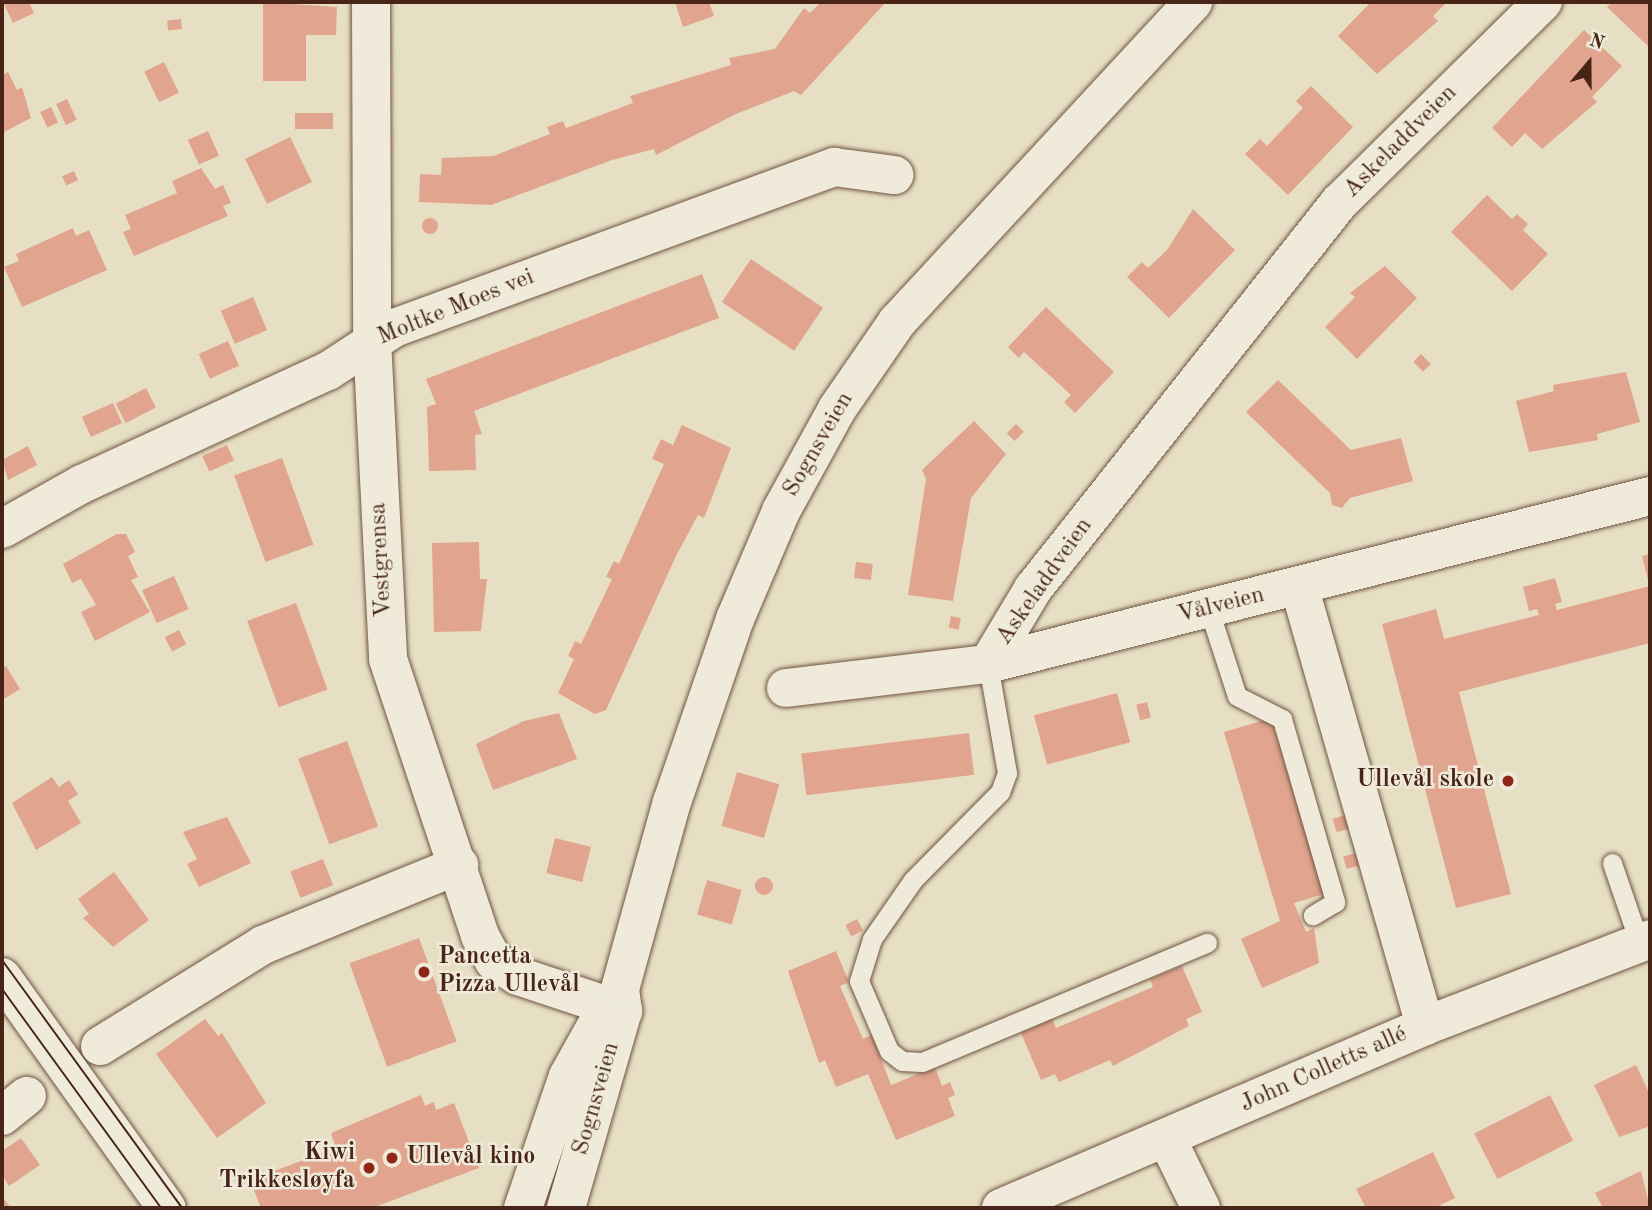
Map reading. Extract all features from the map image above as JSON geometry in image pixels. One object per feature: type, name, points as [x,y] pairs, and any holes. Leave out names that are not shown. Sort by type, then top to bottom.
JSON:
[{"type":"street","name":"Vestgrensa","points":[[371,2],[372,340],[388,659],[494,961],[518,976],[617,1002]]},
{"type":"street","name":"Sognsveien","points":[[566,1208],[617,1002],[706,696],[754,572],[831,420],[937,274],[1194,2]]},
{"type":"street","name":"Askeladdveien","points":[[988,664],[1033,589],[1340,202],[1543,2]]},
{"type":"street","name":"Moltke Moes vei","points":[[2,529],[82,484],[328,371],[372,340],[834,167],[894,175]]},
{"type":"street","name":"Vålveien","points":[[786,688],[988,664],[1650,496]]},
{"type":"street","points":[[1299,586],[1425,1026]]},
{"type":"street","points":[[100,1046],[263,945],[459,864]]},
{"type":"street","name":"John Colletts allé","points":[[1001,1208],[1425,1026],[1645,940]]},
{"type":"street","points":[[2,977],[167,1208]]},
{"type":"street","name":"Sognsveien","points":[[523,1208],[568,1076],[617,1002]]},
{"type":"street","points":[[1167,1139],[1201,1208]]},
{"type":"lane","points":[[1209,610],[1237,696],[1282,719],[1335,902],[1313,915]]},
{"type":"lane","name":"Askeladdveien","points":[[988,664],[1007,755],[1000,792],[913,880],[872,939],[859,981],[889,1051],[902,1061],[922,1062],[1207,943]]},
{"type":"lane","points":[[1612,863],[1645,940]]},
{"type":"building","points":[[3,2],[29,2],[34,13],[13,23]]},
{"type":"building","points":[[263,2],[337,7],[336,35],[306,35],[306,81],[263,81]]},
{"type":"building","points":[[675,2],[709,2],[714,16],[683,27]]},
{"type":"building","points":[[821,2],[886,2],[801,95],[794,91],[736,114],[656,155],[654,149],[612,160],[491,205],[419,202],[420,174],[441,175],[442,158],[493,156],[550,134],[547,127],[563,121],[566,128],[633,103],[630,96],[731,65],[729,58],[775,49],[804,8],[810,13]]},
{"type":"building","points":[[1371,2],[1447,2],[1433,16],[1438,21],[1377,74],[1338,36]]},
{"type":"building","points":[[1612,2],[1650,2],[1650,48],[1607,7]]},
{"type":"building","points":[[181,19],[182,29],[168,30],[167,20]]},
{"type":"building","points":[[1584,30],[1622,66],[1592,97],[1597,102],[1542,149],[1525,133],[1512,147],[1492,128]]},
{"type":"building","points":[[164,62],[179,93],[159,102],[144,72]]},
{"type":"building","points":[[8,72],[17,90],[22,87],[31,118],[2,133],[2,75]]},
{"type":"building","points":[[1311,86],[1353,127],[1288,195],[1245,154],[1260,139],[1267,146],[1303,108],[1296,101]]},
{"type":"building","points":[[67,99],[77,120],[66,125],[56,104]]},
{"type":"building","points":[[51,107],[58,122],[47,127],[40,112]]},
{"type":"building","points":[[295,113],[333,113],[333,129],[295,129]]},
{"type":"building","points":[[208,131],[219,156],[199,165],[188,140]]},
{"type":"building","points":[[290,137],[312,182],[267,204],[245,159]]},
{"type":"building","points":[[201,168],[215,189],[223,185],[231,203],[223,206],[228,216],[134,256],[123,232],[131,229],[125,215],[177,193],[172,181]]},
{"type":"building","points":[[74,171],[78,180],[66,185],[62,176]]},
{"type":"building","points":[[1487,195],[1512,219],[1517,214],[1528,224],[1523,230],[1548,254],[1512,291],[1451,232]]},
{"type":"building","points":[[1193,209],[1235,250],[1169,318],[1127,277],[1142,262],[1148,268],[1167,250]]},
{"type":"building","points":[[430,218],[438,226],[430,234],[422,226]]},
{"type":"building","points":[[73,228],[76,236],[89,230],[107,270],[22,307],[4,267],[19,261],[16,254]]},
{"type":"building","points":[[751,259],[823,308],[794,351],[722,302]]},
{"type":"building","points":[[1385,266],[1417,298],[1357,359],[1325,327],[1355,297],[1350,293]]},
{"type":"building","points":[[702,274],[719,318],[474,411],[482,434],[475,435],[476,470],[429,471],[427,407],[436,404],[426,379]]},
{"type":"building","points":[[253,297],[267,330],[235,344],[221,311]]},
{"type":"building","points":[[1046,307],[1114,372],[1075,413],[1064,402],[1071,395],[1024,352],[1019,358],[1008,347]]},
{"type":"building","points":[[228,341],[239,366],[210,379],[199,354]]},
{"type":"building","points":[[1421,354],[1431,364],[1423,372],[1413,362]]},
{"type":"building","points":[[1626,372],[1640,422],[1597,434],[1598,440],[1529,452],[1516,401],[1554,391],[1553,385]]},
{"type":"building","points":[[1278,380],[1351,450],[1401,438],[1413,481],[1350,498],[1342,508],[1332,505],[1330,493],[1246,412]]},
{"type":"building","points":[[146,388],[156,408],[126,423],[116,403]]},
{"type":"building","points":[[113,403],[122,423],[91,437],[82,417]]},
{"type":"building","points":[[974,421],[1006,454],[971,498],[953,601],[908,595],[926,479],[922,470]]},
{"type":"building","points":[[1016,424],[1024,432],[1015,441],[1007,433]]},
{"type":"building","points":[[682,425],[731,448],[704,518],[698,515],[676,556],[606,710],[595,714],[558,693],[574,659],[568,656],[575,641],[581,644],[612,579],[606,577],[614,561],[619,564],[664,464],[652,459],[661,439],[673,445]]},
{"type":"building","points":[[227,445],[234,461],[209,472],[202,456]]},
{"type":"building","points":[[28,446],[37,465],[8,480],[2,460]]},
{"type":"building","points":[[282,458],[313,544],[266,562],[234,475]]},
{"type":"building","points":[[117,534],[126,534],[135,552],[128,556],[138,577],[131,580],[150,612],[95,641],[81,612],[96,605],[81,579],[72,583],[63,564]]},
{"type":"building","points":[[479,542],[480,579],[487,579],[481,631],[434,632],[432,543]]},
{"type":"building","points":[[1650,554],[1650,583],[1649,584],[1642,556]]},
{"type":"building","points":[[856,562],[873,564],[871,580],[854,578]]},
{"type":"building","points":[[174,576],[189,609],[157,623],[142,590]]},
{"type":"building","points":[[1555,578],[1562,602],[1555,604],[1557,610],[1650,586],[1650,643],[1459,692],[1511,894],[1456,908],[1382,624],[1436,609],[1444,639],[1539,615],[1537,609],[1529,611],[1523,587]]},
{"type":"building","points":[[296,603],[327,689],[279,707],[247,621]]},
{"type":"building","points":[[951,616],[961,618],[959,630],[949,628]]},
{"type":"building","points":[[179,630],[186,644],[172,652],[165,637]]},
{"type":"building","points":[[6,666],[20,689],[2,700],[2,669]]},
{"type":"building","points":[[1117,693],[1130,742],[1047,765],[1034,715]]},
{"type":"building","points":[[1147,702],[1151,718],[1140,720],[1136,705]]},
{"type":"building","points":[[559,713],[577,759],[493,790],[476,744],[524,721]]},
{"type":"building","points":[[1271,718],[1324,894],[1294,903],[1306,932],[1314,928],[1319,963],[1262,988],[1241,939],[1280,921],[1224,732]]},
{"type":"building","points":[[969,733],[974,775],[806,795],[801,754]]},
{"type":"building","points":[[347,741],[378,827],[329,844],[298,759]]},
{"type":"building","points":[[737,772],[779,784],[764,838],[722,826]]},
{"type":"building","points":[[52,777],[59,787],[69,780],[78,794],[68,801],[81,823],[36,850],[12,803]]},
{"type":"building","points":[[1345,815],[1349,828],[1337,832],[1333,819]]},
{"type":"building","points":[[227,817],[251,863],[199,887],[187,864],[197,859],[183,832]]},
{"type":"building","points":[[555,838],[591,847],[582,882],[546,873]]},
{"type":"building","points":[[1357,853],[1360,866],[1346,869],[1343,856]]},
{"type":"building","points":[[323,859],[333,885],[300,898],[290,872]]},
{"type":"building","points":[[114,872],[149,920],[113,947],[83,918],[89,914],[78,899]]},
{"type":"building","points":[[764,877],[770,880],[773,886],[770,892],[764,895],[758,892],[755,886],[758,880]]},
{"type":"building","points":[[707,880],[742,890],[732,925],[697,915]]},
{"type":"building","points":[[857,919],[863,931],[851,936],[845,925]]},
{"type":"building","points":[[419,938],[457,1041],[387,1067],[349,963]]},
{"type":"building","points":[[836,951],[849,982],[840,986],[863,1039],[872,1035],[891,1085],[935,1067],[942,1086],[950,1082],[955,1095],[948,1098],[955,1116],[896,1140],[868,1074],[836,1087],[825,1060],[819,1063],[788,971]]},
{"type":"building","points":[[1182,966],[1202,1012],[1186,1019],[1189,1026],[1113,1066],[1110,1060],[1059,1082],[1055,1074],[1041,1080],[1021,1033],[1052,1019],[1056,1028],[1153,987],[1150,979]]},
{"type":"building","points":[[205,1019],[218,1036],[222,1033],[266,1103],[217,1138],[156,1054]]},
{"type":"building","points":[[1636,1065],[1650,1095],[1650,1126],[1619,1137],[1594,1085]]},
{"type":"building","name":"Ullevål kino","points":[[421,1095],[425,1106],[434,1102],[436,1110],[454,1103],[479,1168],[372,1208],[261,1208],[250,1180],[336,1148],[331,1133]]},
{"type":"building","points":[[1550,1095],[1573,1140],[1497,1179],[1474,1134]]},
{"type":"building","points":[[21,1138],[40,1165],[9,1186],[2,1175],[2,1151]]},
{"type":"building","points":[[1433,1152],[1455,1198],[1434,1208],[1366,1208],[1356,1189]]},
{"type":"building","points":[[1641,1171],[1650,1208],[1603,1208],[1595,1193]]},
{"type":"building","points":[[2,1196],[11,1208],[2,1208]]},
{"type":"tram line","points":[[2,960],[182,1208]]},
{"type":"tram line","points":[[2,989],[161,1208]]},
{"type":"place","name":"Ullevål skole","points":[[1508,781]]},
{"type":"place","name":"Pancetta Pizza Ullevål","points":[[424,972]]},
{"type":"place","name":"Ullevål kino","points":[[392,1158]]},
{"type":"place","name":"Kiwi Trikkesløyfa","points":[[369,1168]]}]
